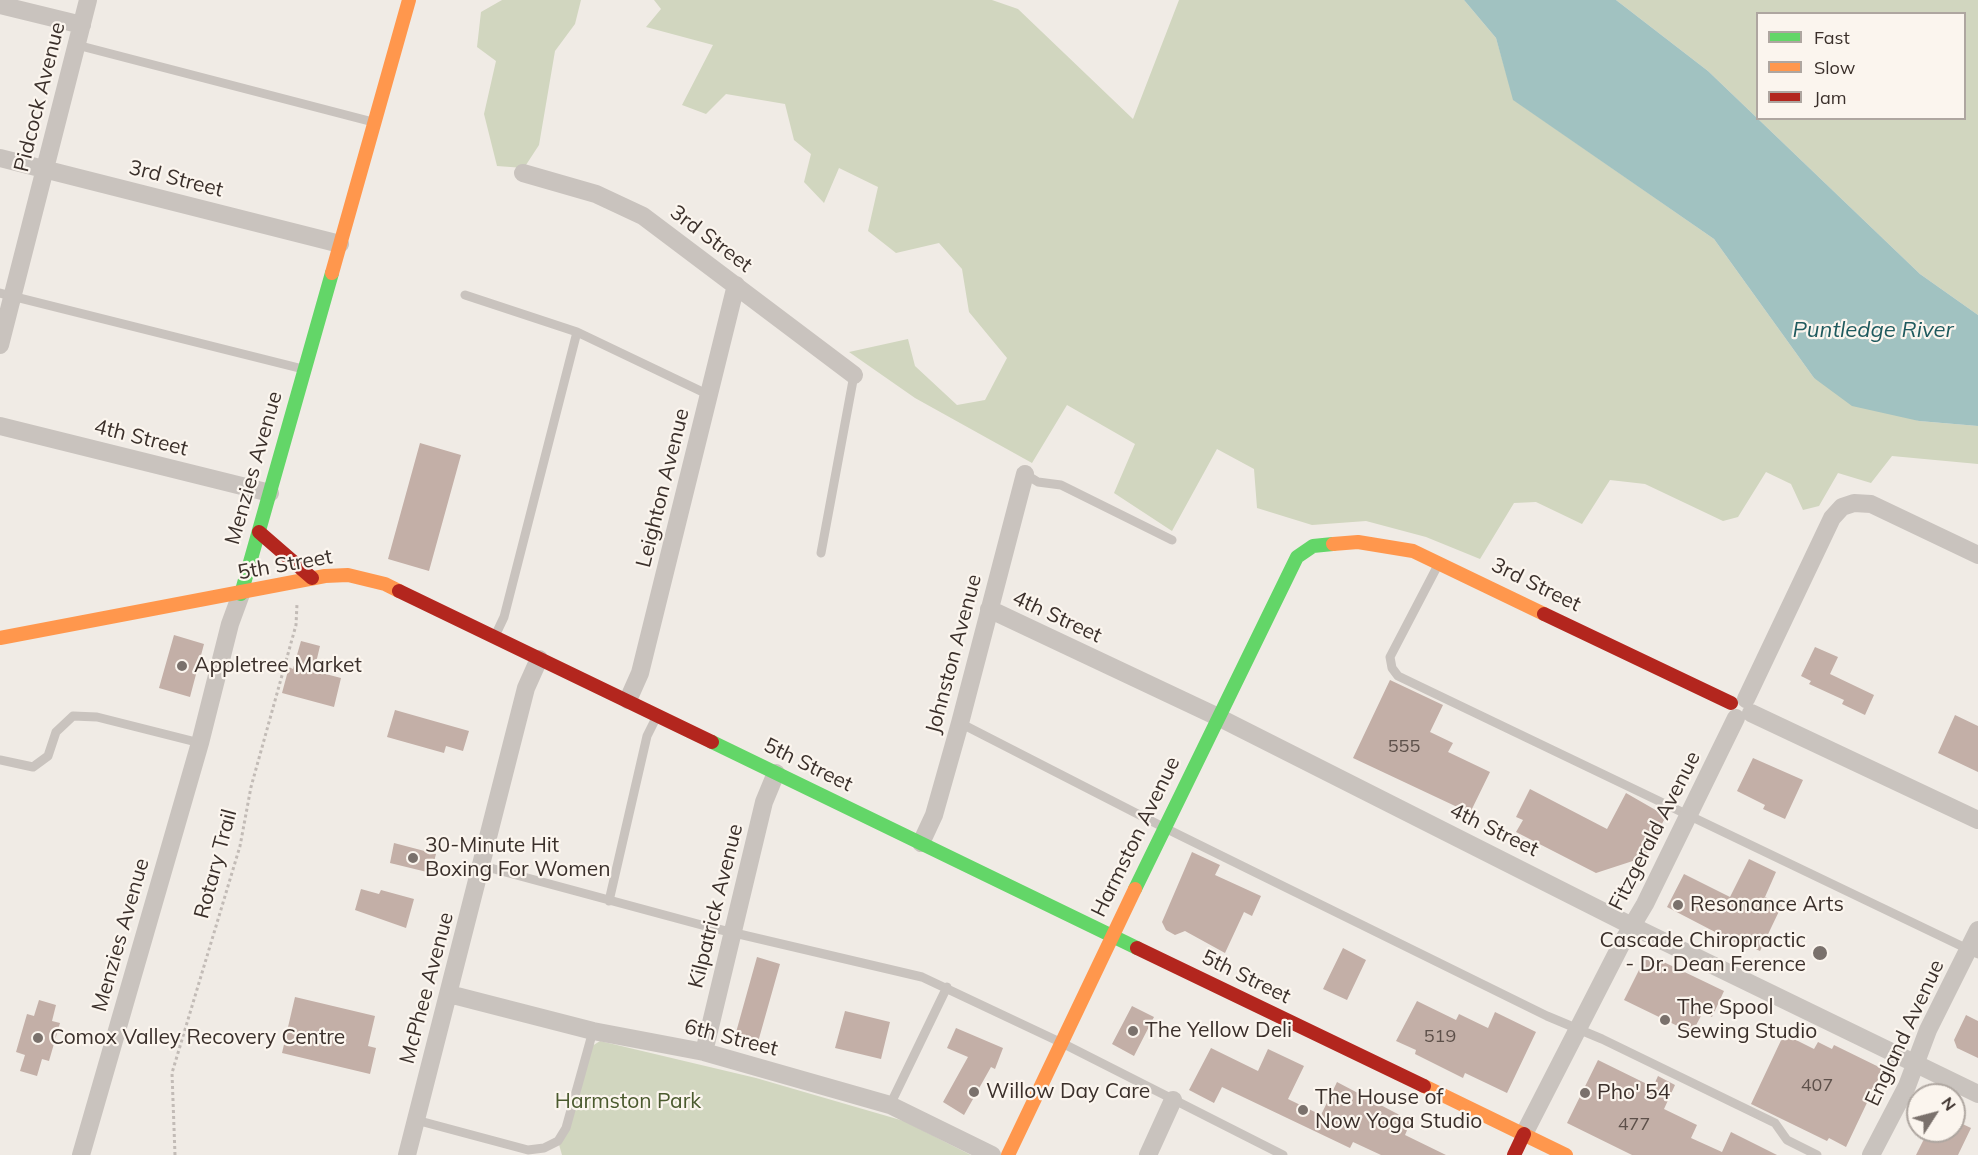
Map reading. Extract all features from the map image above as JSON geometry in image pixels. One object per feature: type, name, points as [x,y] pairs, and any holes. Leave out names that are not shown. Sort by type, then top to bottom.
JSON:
[{"type":"street","name":"Pidcock Avenue","points":[[0,345],[6,295],[45,170],[88,0]]},
{"type":"street","name":"Menzies Avenue","points":[[81,1155],[200,743],[230,624],[260,532],[409,0]]},
{"type":"street","points":[[0,5],[82,26]]},
{"type":"street","name":"3rd Street","points":[[0,158],[340,244]]},
{"type":"street","name":"3rd Street","points":[[524,173],[596,194],[643,216],[854,375]]},
{"type":"street","name":"Leighton Avenue","points":[[628,700],[640,673],[736,285]]},
{"type":"street","name":"4th Street","points":[[0,426],[270,493]]},
{"type":"street","name":"Johnston Avenue","points":[[921,843],[934,815],[960,723],[1025,474]]},
{"type":"street","name":"Fitzgerald Avenue","points":[[1514,1155],[1688,817],[1832,518],[1846,505],[1861,502],[1871,504],[1978,555]]},
{"type":"street","points":[[260,532],[306,579]]},
{"type":"street","name":"3rd Street","points":[[1313,546],[1358,542],[1413,551],[1978,820]]},
{"type":"street","name":"Harmston Avenue","points":[[1008,1155],[1112,935],[1298,557],[1313,546]]},
{"type":"street","name":"5th Street","points":[[0,638],[240,594],[306,579],[348,575],[385,584],[1566,1155]]},
{"type":"street","name":"4th Street","points":[[989,609],[1218,717],[1632,926],[1978,1094]]},
{"type":"street","name":"McPhee Avenue","points":[[407,1155],[483,866],[526,688],[539,659]]},
{"type":"street","name":"Kilpatrick Avenue","points":[[704,1052],[764,802],[776,773]]},
{"type":"street","name":"England Avenue","points":[[1871,1155],[1907,1086],[1929,1030],[1974,951],[1978,930]]},
{"type":"street","name":"6th Street","points":[[449,994],[593,1031],[704,1052],[890,1105],[992,1155]]},
{"type":"street","points":[[1148,1155],[1173,1100]]},
{"type":"lane","points":[[77,45],[374,123]]},
{"type":"lane","points":[[6,295],[305,370]]},
{"type":"lane","points":[[465,295],[577,332],[709,395]]},
{"type":"lane","points":[[495,637],[504,617],[577,332]]},
{"type":"lane","points":[[821,553],[854,375]]},
{"type":"lane","points":[[1025,474],[1038,482],[1070,489],[1172,540]]},
{"type":"lane","points":[[1440,563],[1390,657],[1392,668],[1398,676],[1688,817],[1974,951]]},
{"type":"lane","points":[[609,901],[647,736],[658,714]]},
{"type":"lane","points":[[0,760],[33,767],[48,756],[56,732],[73,716],[97,717],[200,743]]},
{"type":"lane","points":[[960,723],[1165,828],[1775,1123],[1787,1140],[1817,1155]]},
{"type":"lane","points":[[483,866],[733,933],[922,977],[1062,1043],[1283,1155]]},
{"type":"lane","points":[[890,1105],[947,987]]},
{"type":"lane","points":[[416,1120],[528,1150],[544,1148],[558,1141],[566,1128],[593,1031]]},
{"type":"path","name":"Rotary Trail","points":[[175,1155],[172,1073],[240,846],[251,787],[296,625],[306,579]]},
{"type":"green space","points":[[502,0],[581,0],[575,24],[555,51],[539,145],[524,168],[497,166],[484,114],[496,61],[477,47],[481,12]]},
{"type":"green space","points":[[654,0],[992,0],[1018,9],[1133,119],[1179,0],[1464,0],[1496,38],[1514,100],[1714,239],[1814,378],[1919,421],[1978,426],[1978,464],[1892,456],[1871,483],[1838,473],[1819,506],[1803,510],[1791,484],[1766,472],[1738,517],[1723,521],[1645,484],[1610,480],[1582,524],[1536,502],[1514,503],[1480,559],[1426,537],[1366,521],[1312,525],[1257,508],[1254,469],[1217,449],[1172,531],[1114,493],[1135,444],[1067,405],[1032,463],[915,398],[849,352],[908,339],[915,366],[957,405],[985,400],[1007,358],[969,312],[962,269],[939,243],[896,253],[868,231],[878,187],[839,168],[824,203],[804,182],[811,154],[794,140],[785,104],[726,94],[706,114],[682,105],[713,45],[646,27],[661,9]]},
{"type":"green space","points":[[1616,0],[1978,0],[1978,315],[1920,274],[1759,120],[1966,120],[1966,12],[1756,12],[1756,117],[1708,71]]},
{"type":"green space","name":"Harmston Park","points":[[600,1041],[756,1078],[904,1121],[971,1155],[562,1155],[558,1141],[589,1048]]},
{"type":"water","name":"Puntledge River","points":[[1464,0],[1616,0],[1708,71],[1756,117],[1756,120],[1759,120],[1920,274],[1978,315],[1978,426],[1919,421],[1852,406],[1814,378],[1714,239],[1513,100],[1496,38]]},
{"type":"building","points":[[420,443],[461,455],[429,571],[388,559]]},
{"type":"building","name":"Appletree Market","points":[[174,635],[204,644],[190,697],[159,688]]},
{"type":"building","points":[[301,641],[320,646],[314,671],[341,678],[334,707],[282,693],[289,667],[293,669]]},
{"type":"building","points":[[1815,647],[1838,657],[1830,674],[1874,695],[1865,715],[1842,704],[1844,700],[1809,684],[1811,681],[1801,676]]},
{"type":"building","points":[[1390,680],[1443,705],[1430,732],[1453,743],[1448,752],[1490,772],[1470,813],[1353,758]]},
{"type":"building","points":[[395,710],[469,731],[463,751],[446,746],[444,753],[387,737]]},
{"type":"building","points":[[1955,715],[1978,726],[1978,772],[1938,753]]},
{"type":"building","points":[[1753,758],[1803,780],[1785,819],[1763,809],[1765,805],[1737,791]]},
{"type":"building","points":[[1530,789],[1607,829],[1626,793],[1666,816],[1645,857],[1596,873],[1516,832],[1523,820],[1516,817]]},
{"type":"building","name":"30-Minute Hit Boxing For Women","points":[[394,843],[436,854],[431,873],[390,863]]},
{"type":"building","points":[[1192,852],[1220,865],[1215,875],[1261,896],[1252,916],[1244,912],[1225,953],[1185,931],[1175,935],[1166,930],[1162,922]]},
{"type":"building","points":[[1749,859],[1776,872],[1765,897],[1782,905],[1760,951],[1741,942],[1740,945],[1667,907],[1684,874],[1730,897]]},
{"type":"building","points":[[361,889],[379,894],[381,890],[414,899],[406,928],[355,910]]},
{"type":"building","points":[[1343,948],[1366,960],[1347,1000],[1323,989]]},
{"type":"building","points":[[1647,954],[1724,991],[1712,1017],[1703,1012],[1692,1033],[1624,1000]]},
{"type":"building","points":[[757,957],[780,964],[758,1042],[735,1036]]},
{"type":"building","points":[[295,997],[375,1016],[368,1046],[376,1048],[370,1074],[282,1053]]},
{"type":"building","name":"Comox Valley Recovery Centre","points":[[39,1000],[56,1005],[52,1021],[60,1023],[49,1061],[42,1059],[37,1076],[20,1071],[25,1055],[16,1052],[27,1014],[34,1016]]},
{"type":"building","points":[[1417,1001],[1456,1020],[1459,1014],[1488,1028],[1495,1012],[1536,1032],[1507,1093],[1465,1073],[1463,1078],[1415,1054],[1416,1050],[1396,1041]]},
{"type":"building","name":"The Yellow Deli","points":[[1132,1006],[1154,1017],[1134,1056],[1112,1044]]},
{"type":"building","points":[[845,1011],[890,1022],[881,1059],[835,1048]]},
{"type":"building","points":[[1966,1015],[1978,1021],[1978,1058],[1957,1048],[1954,1040]]},
{"type":"building","points":[[956,1028],[1003,1048],[995,1069],[991,1067],[964,1115],[943,1102],[968,1057],[947,1048]]},
{"type":"building","points":[[1784,1034],[1814,1049],[1818,1042],[1832,1049],[1834,1045],[1883,1069],[1846,1147],[1829,1138],[1827,1141],[1751,1104]]},
{"type":"building","points":[[1211,1048],[1258,1071],[1268,1049],[1304,1066],[1288,1099],[1321,1115],[1337,1082],[1411,1121],[1405,1135],[1446,1155],[1381,1155],[1353,1142],[1350,1148],[1222,1087],[1214,1103],[1189,1090]]},
{"type":"building","points":[[1598,1060],[1653,1087],[1658,1076],[1675,1085],[1664,1109],[1697,1125],[1691,1138],[1722,1152],[1731,1132],[1777,1155],[1632,1155],[1567,1123]]},
{"type":"building","points":[[1966,1126],[1971,1128],[1966,1138]]},
{"type":"building","points":[[1922,1143],[1964,1143],[1958,1155],[1916,1155]]},
{"type":"traffic: fast","points":[[241,594],[332,273]]},
{"type":"traffic: fast","points":[[1135,889],[1297,557],[1313,546],[1333,544]]},
{"type":"traffic: fast","points":[[712,742],[1137,948]]},
{"type":"traffic: slow","points":[[332,273],[409,0]]},
{"type":"traffic: slow","points":[[1333,544],[1358,542],[1413,551],[1544,614]]},
{"type":"traffic: slow","points":[[0,638],[325,576],[348,575],[385,584],[399,591]]},
{"type":"traffic: slow","points":[[1008,1155],[1135,889]]},
{"type":"traffic: slow","points":[[1424,1086],[1566,1155]]},
{"type":"traffic: jam","points":[[259,532],[312,578]]},
{"type":"traffic: jam","points":[[399,591],[712,742]]},
{"type":"traffic: jam","points":[[1544,614],[1731,703]]},
{"type":"traffic: jam","points":[[1137,948],[1424,1086]]},
{"type":"traffic: jam","points":[[1514,1155],[1524,1134]]},
{"type":"place","name":"Appletree Market","points":[[182,666]]},
{"type":"place","name":"30-Minute Hit Boxing For Women","points":[[413,858]]},
{"type":"place","name":"Resonance Arts","points":[[1678,905]]},
{"type":"place","name":"Cascade Chiropractic - Dr. Dean Ference","points":[[1820,953]]},
{"type":"place","name":"The Spool Sewing Studio","points":[[1665,1020]]},
{"type":"place","name":"The Yellow Deli","points":[[1133,1031]]},
{"type":"place","name":"Comox Valley Recovery Centre","points":[[38,1038]]},
{"type":"place","name":"Willow Day Care","points":[[974,1092]]},
{"type":"place","name":"Pho' 54","points":[[1585,1093]]},
{"type":"place","name":"The House of Now Yoga Studio","points":[[1303,1110]]}]
